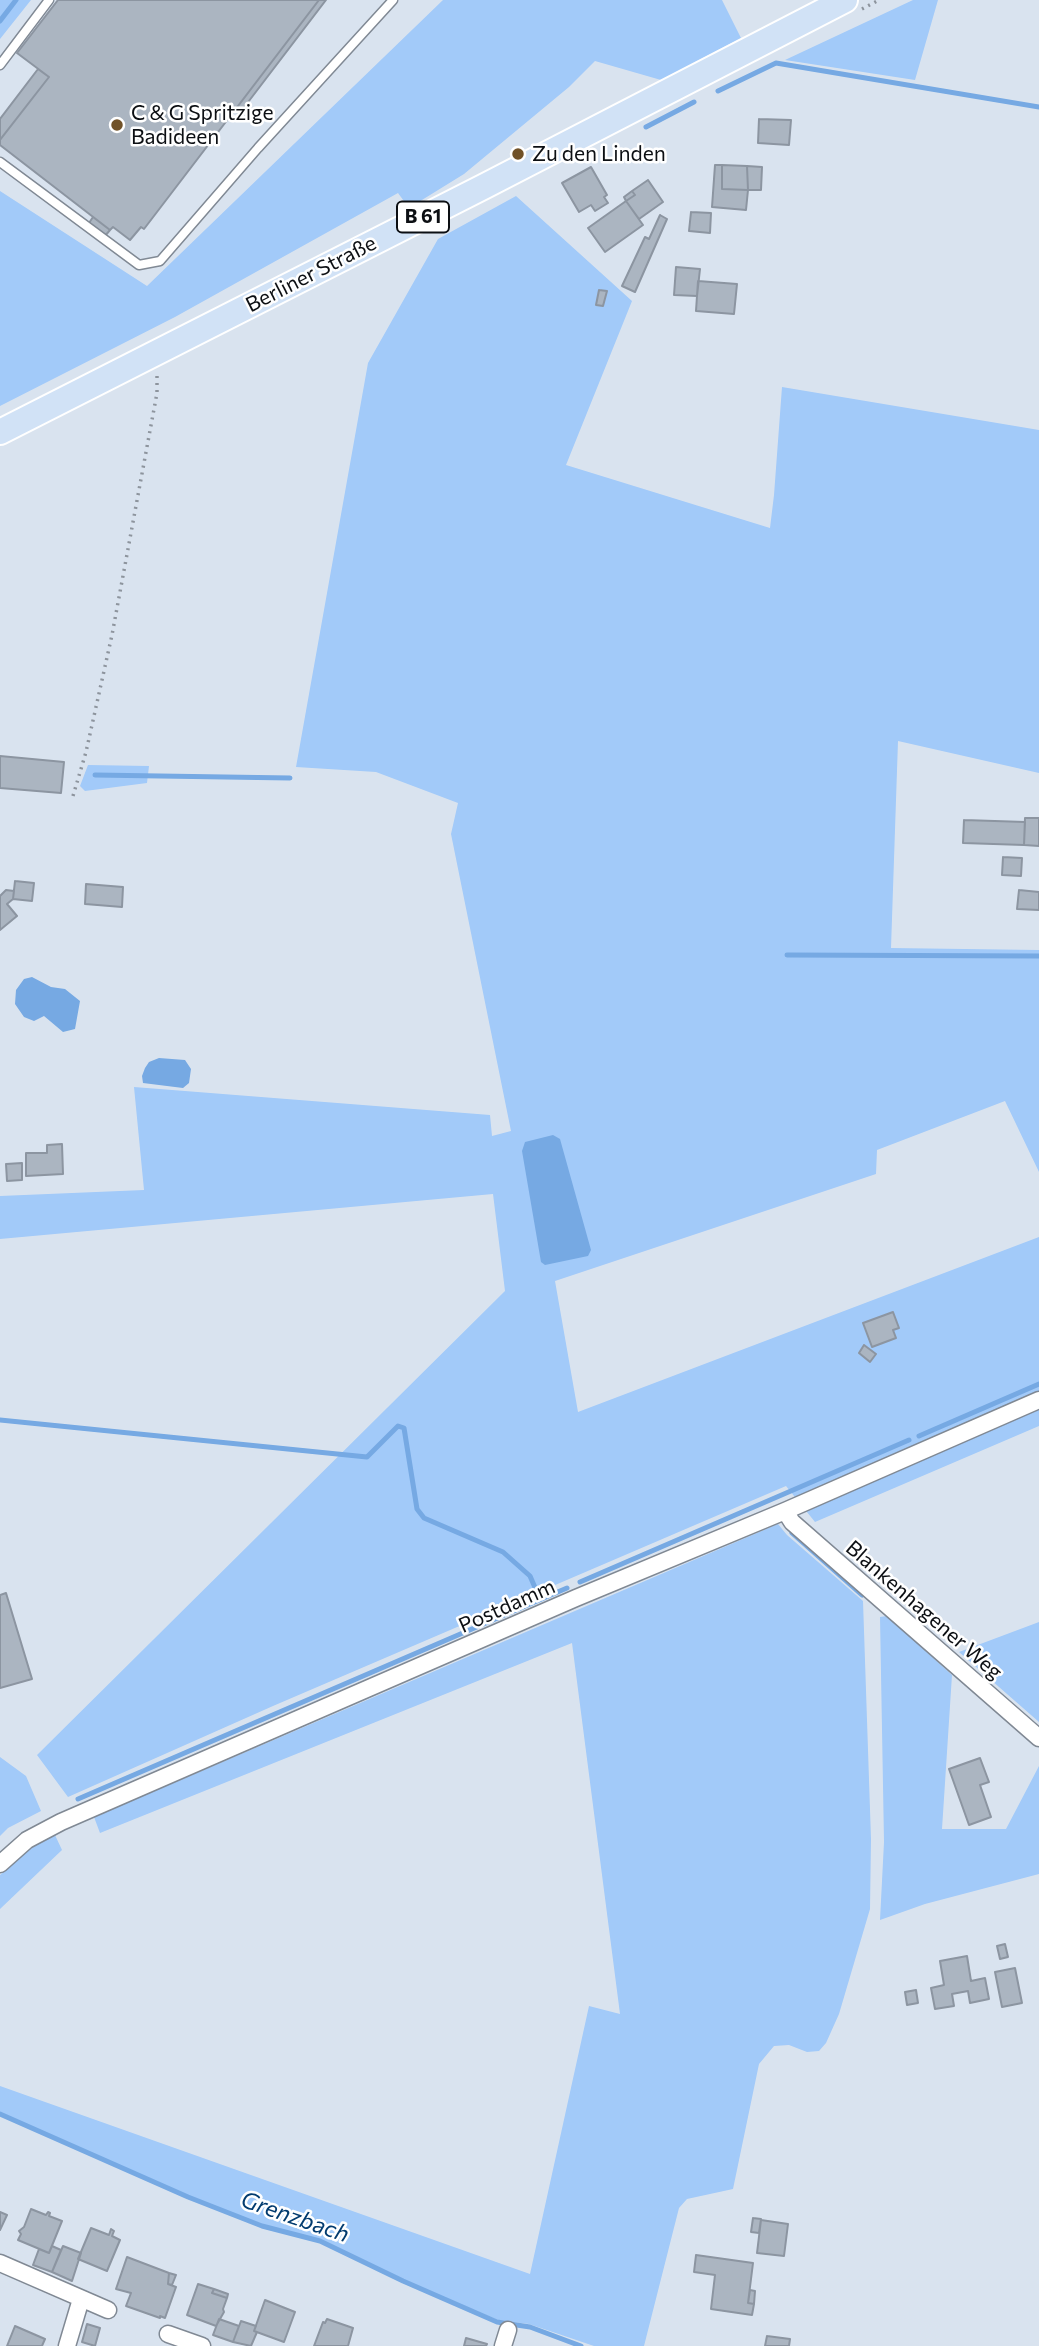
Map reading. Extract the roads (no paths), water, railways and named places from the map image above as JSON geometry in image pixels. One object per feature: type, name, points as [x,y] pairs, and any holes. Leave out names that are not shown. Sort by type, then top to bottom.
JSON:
[{"type":"main road","name":"Berliner Straße","points":[[0,432],[845,0]]},
{"type":"street","name":"Postdamm","points":[[0,1864],[27,1840],[61,1822],[576,1598],[1039,1401]]},
{"type":"street","name":"Blankenhagener Weg","points":[[785,1511],[821,1548],[1039,1738]]},
{"type":"street","points":[[0,2263],[108,2310]]},
{"type":"street","points":[[66,2346],[81,2300]]},
{"type":"street","points":[[503,2346],[508,2330]]},
{"type":"street","points":[[169,2334],[202,2346]]},
{"type":"lane","points":[[0,65],[49,0]]},
{"type":"lane","points":[[0,162],[139,265],[160,261],[258,148],[393,0]]},
{"type":"waterway","points":[[0,21],[16,0]]},
{"type":"waterway","points":[[718,91],[776,63],[1039,107]]},
{"type":"waterway","points":[[646,127],[694,102]]},
{"type":"waterway","points":[[95,775],[290,778]]},
{"type":"waterway","points":[[787,955],[1039,956]]},
{"type":"waterway","points":[[919,1436],[1039,1384]]},
{"type":"waterway","points":[[0,1420],[367,1457],[398,1426],[404,1428],[417,1509],[424,1518],[503,1552],[530,1576],[540,1599]]},
{"type":"waterway","points":[[580,1582],[909,1440]]},
{"type":"waterway","points":[[792,1533],[862,1595]]},
{"type":"waterway","points":[[78,1799],[567,1588]]},
{"type":"waterway","name":"Grenzbach","points":[[0,2114],[188,2197],[262,2226],[320,2241],[497,2322],[530,2327],[581,2346]]},
{"type":"place","name":"C & G Spritzige Badideen","points":[[117,125]]},
{"type":"place","name":"Zu den Linden","points":[[518,154]]}]
